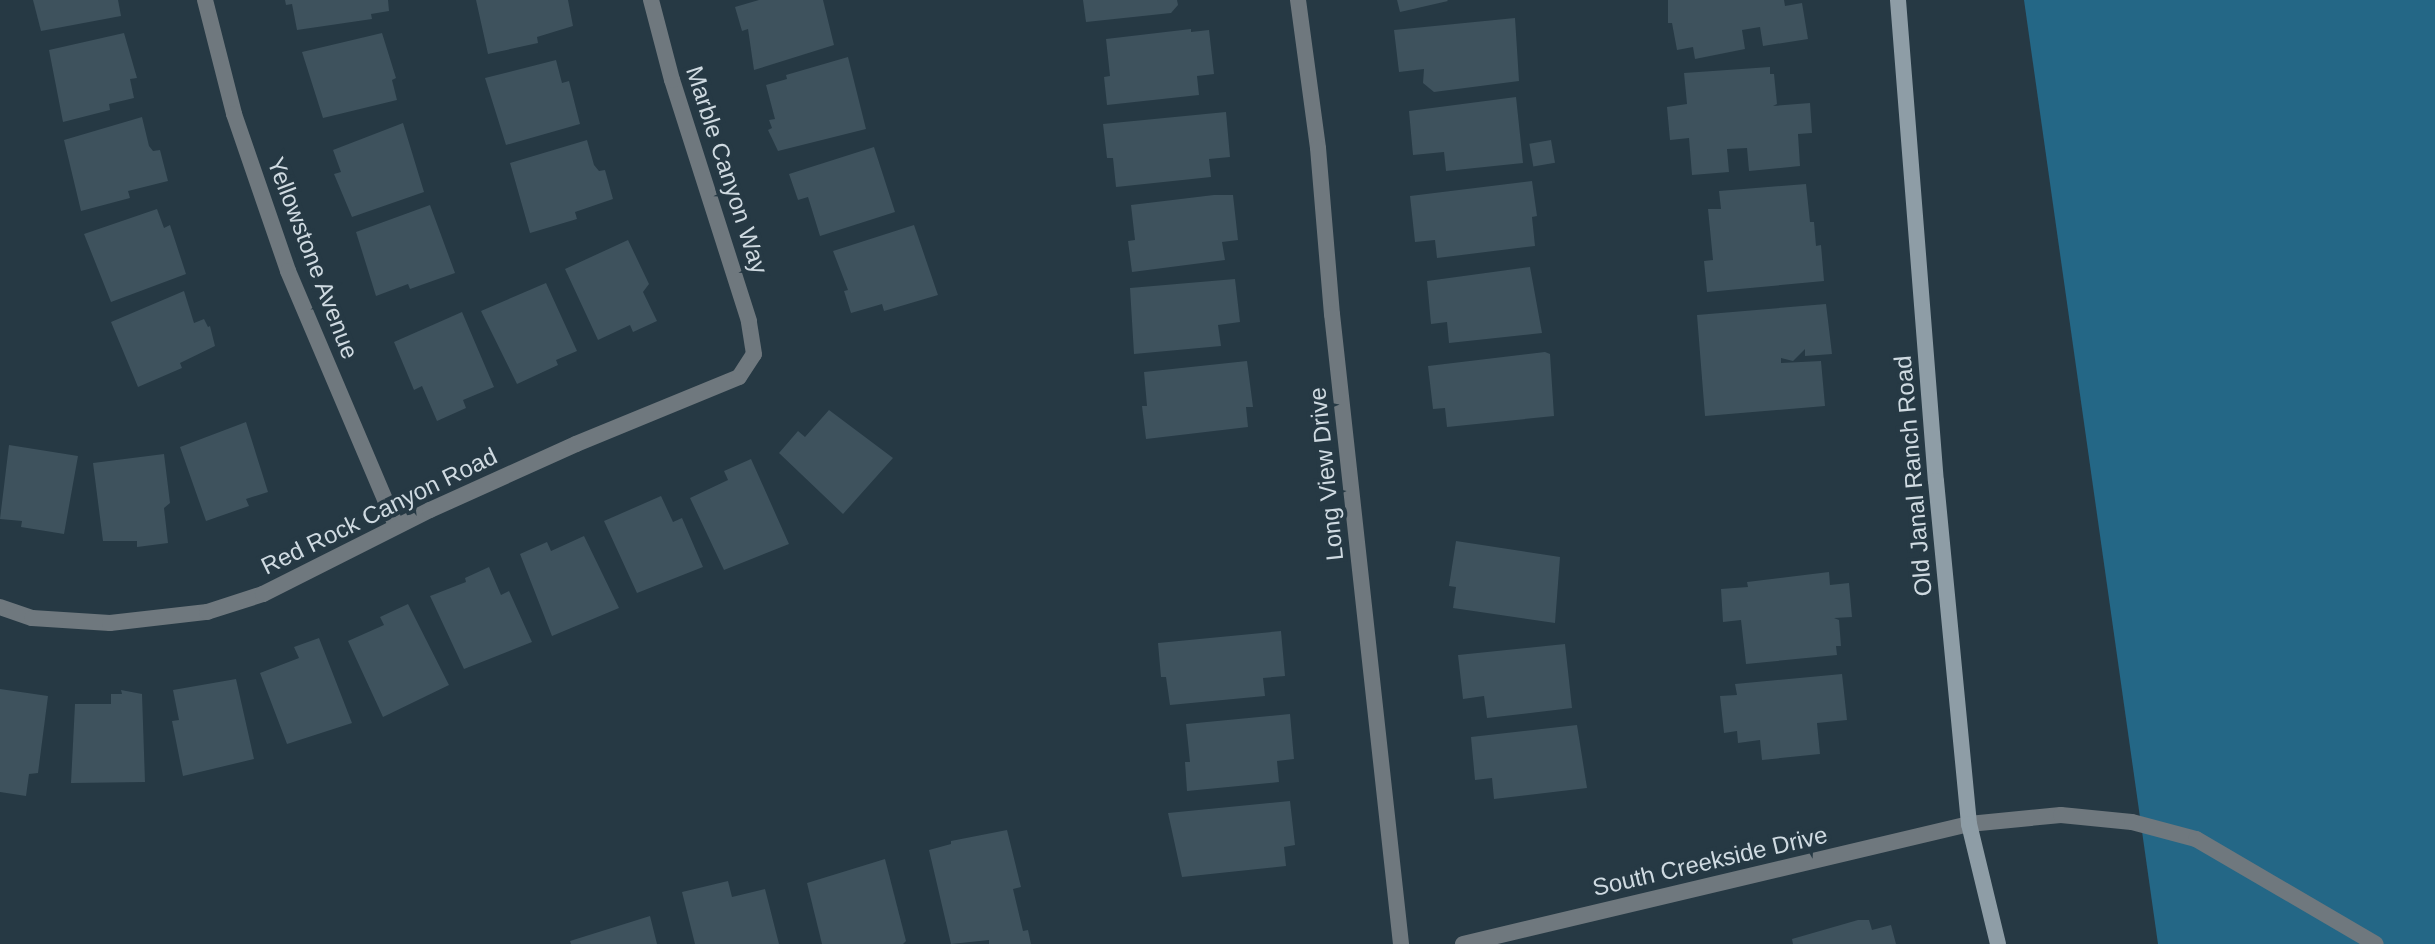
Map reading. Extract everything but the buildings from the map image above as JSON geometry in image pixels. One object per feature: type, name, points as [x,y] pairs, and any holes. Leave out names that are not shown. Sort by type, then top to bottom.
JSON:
[{"type":"street","name":"Yellowstone Avenue","points":[[205,0],[234,114],[288,271],[396,526]]},
{"type":"street","name":"Marble Canyon Way","points":[[651,0],[681,110],[749,321],[754,354]]},
{"type":"street","name":"Long View Drive","points":[[1298,0],[1318,148],[1332,314],[1401,944]]},
{"type":"street","name":"Old Janal Ranch Road","points":[[1898,0],[1936,481],[1969,824],[1998,944]]},
{"type":"street","name":"Red Rock Canyon Road","points":[[0,607],[32,618],[110,623],[207,612],[263,594],[396,526],[576,444],[739,377],[754,354]]},
{"type":"street","name":"South Creekside Drive","points":[[1463,944],[1969,824],[2061,815],[2132,822],[2196,839],[2376,944]]},
{"type":"shaded area","points":[[2024,0],[2435,0],[2435,944],[2158,944]]}]
